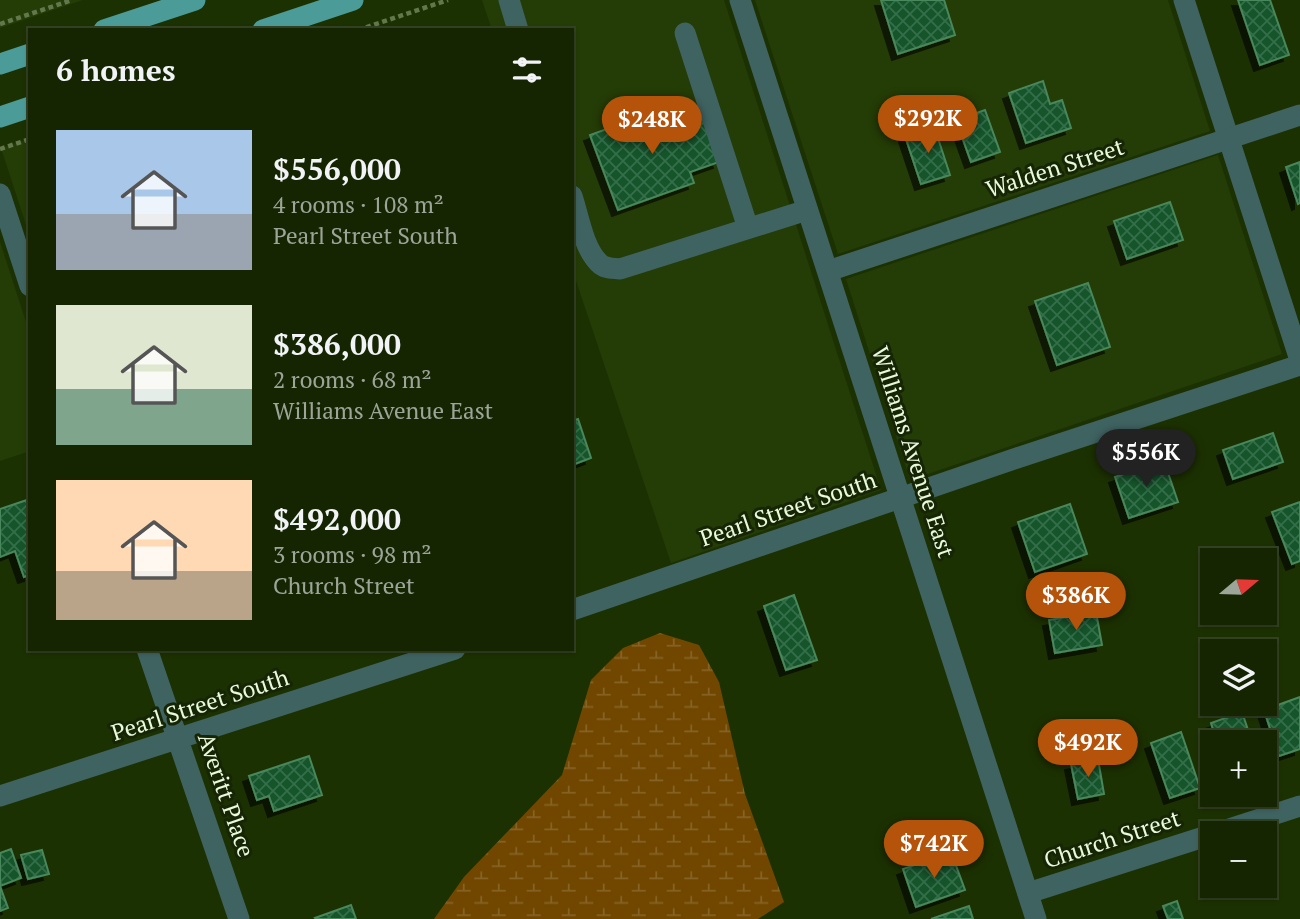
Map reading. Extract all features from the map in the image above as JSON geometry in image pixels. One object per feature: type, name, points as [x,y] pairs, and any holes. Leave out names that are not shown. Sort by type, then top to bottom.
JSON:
[{"type":"main road","points":[[110,28],[195,0]]},
{"type":"main road","points":[[269,28],[353,0]]},
{"type":"main road","points":[[0,64],[28,55]]},
{"type":"main road","points":[[0,117],[28,108]]},
{"type":"street","points":[[509,0],[517,28]]},
{"type":"street","name":"Williams Avenue East","points":[[740,0],[1036,919]]},
{"type":"street","points":[[1184,0],[1300,363]]},
{"type":"street","points":[[685,33],[748,228]]},
{"type":"street","name":"Walden Street","points":[[828,271],[1300,116]]},
{"type":"street","points":[[0,194],[28,280]]},
{"type":"street","points":[[574,202],[589,248],[607,268],[620,269],[807,209]]},
{"type":"street","name":"Pearl Street South","points":[[574,609],[1300,363]]},
{"type":"street","name":"Averitt Place","points":[[149,651],[239,919]]},
{"type":"street","name":"Pearl Street South","points":[[0,796],[449,651]]},
{"type":"street","name":"Church Street","points":[[1254,821],[1300,806]]},
{"type":"street","name":"Church Street","points":[[1028,893],[1200,839]]},
{"type":"path","points":[[0,24],[72,0]]},
{"type":"path","points":[[364,28],[448,0]]},
{"type":"path","points":[[0,149],[28,140]]},
{"type":"shaded area","points":[[0,0],[83,0],[0,28]]},
{"type":"shaded area","points":[[482,0],[724,0],[881,490],[671,563],[574,275],[574,28],[491,28]]},
{"type":"shaded area","points":[[755,0],[1168,0],[1210,131],[838,254]]},
{"type":"shaded area","points":[[28,139],[28,231],[1,148]]},
{"type":"shaded area","points":[[1218,155],[1282,354],[910,480],[846,279]]},
{"type":"shaded area","points":[[0,242],[28,328],[28,452],[0,461]]},
{"type":"green space","points":[[660,633],[699,645],[719,682],[745,794],[784,902],[758,919],[434,919],[464,877],[562,775],[591,680],[623,648]]},
{"type":"building","points":[[881,0],[944,0],[955,35],[898,54]]},
{"type":"building","points":[[1238,0],[1270,0],[1289,55],[1260,65]]},
{"type":"building","points":[[1043,81],[1050,104],[1062,100],[1071,128],[1026,143],[1009,93]]},
{"type":"building","points":[[665,108],[672,128],[702,117],[719,162],[690,172],[694,183],[618,210],[590,135]]},
{"type":"building","points":[[985,110],[1000,152],[971,162],[956,120]]},
{"type":"building","points":[[934,126],[950,175],[921,184],[905,136]]},
{"type":"building","points":[[1300,162],[1300,203],[1298,204],[1286,167]]},
{"type":"building","points":[[1170,202],[1183,240],[1127,259],[1114,221]]},
{"type":"building","points":[[1088,283],[1110,347],[1057,365],[1035,301]]},
{"type":"building","points":[[578,419],[591,458],[574,464],[574,420]]},
{"type":"building","points":[[1273,433],[1283,462],[1233,479],[1223,450]]},
{"type":"building","points":[[1164,461],[1178,502],[1129,518],[1115,477]]},
{"type":"building","points":[[28,500],[28,576],[24,577],[15,551],[0,557],[0,509]]},
{"type":"building","points":[[1300,502],[1300,561],[1292,564],[1272,512]]},
{"type":"building","points":[[1070,504],[1087,554],[1035,572],[1018,522]]},
{"type":"building","points":[[794,595],[817,660],[786,670],[764,606]]},
{"type":"building","points":[[1096,612],[1102,645],[1055,653],[1049,620]]},
{"type":"building","points":[[1300,697],[1300,749],[1279,756],[1277,730],[1271,730],[1266,716],[1277,716],[1277,705]]},
{"type":"building","points":[[1231,716],[1243,716],[1248,730],[1213,730],[1211,723]]},
{"type":"building","points":[[1181,732],[1200,788],[1170,798],[1151,743]]},
{"type":"building","points":[[309,756],[322,795],[274,811],[269,796],[257,800],[249,776]]},
{"type":"building","points":[[1098,759],[1104,794],[1078,799],[1071,764]]},
{"type":"building","points":[[11,849],[21,878],[0,886],[0,853]]},
{"type":"building","points":[[42,850],[49,874],[28,879],[21,855]]},
{"type":"building","points":[[951,852],[965,890],[916,907],[903,869]]},
{"type":"building","points":[[0,886],[8,908],[0,911]]},
{"type":"building","points":[[1177,901],[1183,919],[1168,919],[1163,906]]},
{"type":"building","points":[[351,905],[356,919],[315,918]]},
{"type":"building","points":[[969,906],[973,919],[931,919]]}]
